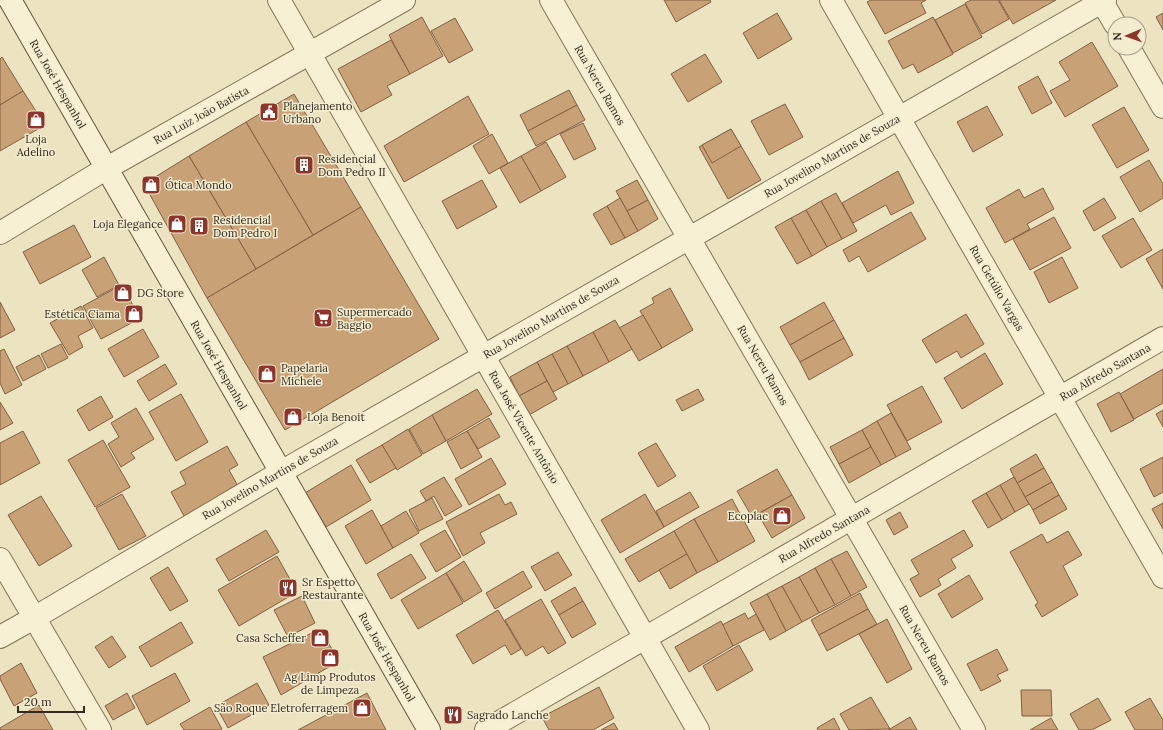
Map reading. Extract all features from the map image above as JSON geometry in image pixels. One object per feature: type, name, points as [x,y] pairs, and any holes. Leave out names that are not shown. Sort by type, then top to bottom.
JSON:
[{"type":"street","name":"Rua José Hespanhol","points":[[10,0],[429,730]]},
{"type":"street","name":"Rua José Vicente Antônio","points":[[279,0],[698,730]]},
{"type":"street","name":"Rua Luiz João Batista","points":[[0,233],[107,168],[404,0]]},
{"type":"street","name":"Rua Nereu Ramos","points":[[551,0],[974,730]]},
{"type":"street","name":"Rua Getúlio Vargas","points":[[831,0],[1163,577]]},
{"type":"street","name":"Rua Jovelino Martins de Souza","points":[[0,637],[281,472],[1103,0]]},
{"type":"street","points":[[1103,0],[1111,16]]},
{"type":"street","points":[[1134,56],[1163,107]]},
{"type":"street","name":"Rua Alfredo Santana","points":[[486,730],[1163,338]]},
{"type":"street","points":[[0,559],[100,730]]},
{"type":"building","points":[[664,0],[710,0],[711,2],[676,22]]},
{"type":"building","points":[[871,0],[926,0],[921,3],[926,13],[885,34],[867,2]]},
{"type":"building","points":[[971,0],[998,0],[1009,19],[982,34],[965,3]]},
{"type":"building","points":[[999,0],[1056,0],[1013,24]]},
{"type":"building","points":[[965,4],[982,37],[953,53],[935,20]]},
{"type":"building","points":[[777,13],[792,39],[758,59],[743,33]]},
{"type":"building","points":[[1163,13],[1163,30],[1156,17]]},
{"type":"building","points":[[422,17],[443,56],[410,74],[389,35]]},
{"type":"building","points":[[933,17],[953,54],[918,73],[913,64],[903,69],[888,41]]},
{"type":"building","points":[[455,18],[473,50],[449,63],[431,31]]},
{"type":"building","points":[[391,40],[410,74],[387,86],[392,95],[361,112],[338,69]]},
{"type":"building","points":[[1092,42],[1118,86],[1065,117],[1050,91],[1070,80],[1059,62]]},
{"type":"building","points":[[705,54],[722,82],[688,102],[671,74]]},
{"type":"building","points":[[2,57],[23,91],[0,105],[0,59]]},
{"type":"building","points":[[1038,76],[1052,103],[1032,114],[1018,87]]},
{"type":"building","points":[[569,90],[577,105],[528,131],[520,115]]},
{"type":"building","points":[[23,91],[45,125],[0,151],[0,105]]},
{"type":"building","name":"Residencial Dom Pedro II","points":[[294,94],[361,207],[313,235],[246,122]]},
{"type":"building","points":[[468,96],[489,134],[404,182],[384,146]]},
{"type":"building","points":[[785,104],[803,137],[769,155],[751,121]]},
{"type":"building","points":[[577,105],[585,120],[536,146],[528,131]]},
{"type":"building","points":[[987,106],[1003,135],[973,152],[957,122]]},
{"type":"building","points":[[1124,107],[1149,150],[1117,168],[1092,125]]},
{"type":"building","points":[[246,122],[313,235],[256,269],[189,156]]},
{"type":"building","points":[[583,123],[596,149],[574,160],[560,134]]},
{"type":"building","points":[[731,129],[761,180],[728,199],[699,147]]},
{"type":"building","points":[[731,129],[741,146],[712,163],[702,145]]},
{"type":"building","points":[[492,134],[508,163],[489,174],[473,146]]},
{"type":"building","points":[[546,142],[566,177],[541,191],[521,156]]},
{"type":"building","name":"Residencial Dom Pedro I","points":[[189,156],[256,269],[207,298],[144,184]]},
{"type":"building","points":[[521,156],[541,191],[520,203],[500,168]]},
{"type":"building","points":[[1149,160],[1163,184],[1163,198],[1140,212],[1120,177]]},
{"type":"building","points":[[898,171],[914,203],[891,215],[886,205],[853,223],[842,203]]},
{"type":"building","points":[[482,180],[497,207],[457,229],[442,201]]},
{"type":"building","points":[[637,180],[648,200],[627,211],[616,191]]},
{"type":"building","points":[[1043,188],[1054,209],[1027,224],[1030,229],[1005,243],[986,208],[1019,189],[1024,198]]},
{"type":"building","points":[[836,193],[857,231],[842,239],[821,201]]},
{"type":"building","points":[[620,198],[638,231],[625,238],[607,206]]},
{"type":"building","points":[[1104,198],[1116,218],[1094,231],[1083,211]]},
{"type":"building","points":[[648,200],[658,219],[638,231],[627,211]]},
{"type":"building","points":[[821,201],[842,239],[827,247],[806,210]]},
{"type":"building","points":[[607,206],[625,238],[611,245],[593,214]]},
{"type":"building","name":"Supermercado Baggio","points":[[361,207],[439,339],[285,430],[207,298]]},
{"type":"building","points":[[806,210],[827,247],[812,256],[791,218]]},
{"type":"building","points":[[911,212],[926,239],[868,272],[859,256],[849,262],[843,250]]},
{"type":"building","points":[[1054,217],[1071,248],[1030,270],[1013,239]]},
{"type":"building","points":[[791,218],[812,256],[797,264],[775,227]]},
{"type":"building","points":[[1133,218],[1152,250],[1121,268],[1102,236]]},
{"type":"building","points":[[74,225],[91,257],[40,284],[23,252]]},
{"type":"building","points":[[1163,249],[1163,289],[1146,259]]},
{"type":"building","points":[[104,257],[119,285],[97,297],[82,270]]},
{"type":"building","points":[[1062,257],[1078,288],[1049,303],[1034,272]]},
{"type":"building","points":[[123,284],[139,319],[101,339],[83,306]]},
{"type":"building","points":[[670,288],[693,330],[662,348],[640,311],[654,303],[652,298]]},
{"type":"building","points":[[0,302],[15,330],[0,338]]},
{"type":"building","points":[[824,302],[834,320],[790,345],[780,327]]},
{"type":"building","points":[[81,306],[93,328],[78,336],[83,347],[69,355],[50,323]]},
{"type":"building","points":[[966,314],[984,344],[961,358],[957,351],[936,363],[922,340]]},
{"type":"building","points":[[643,315],[662,348],[639,361],[619,328]]},
{"type":"building","points":[[615,320],[632,349],[609,362],[593,332]]},
{"type":"building","points":[[834,320],[844,338],[800,362],[790,345]]},
{"type":"building","points":[[143,329],[159,357],[124,377],[108,349]]},
{"type":"building","points":[[593,332],[609,362],[583,376],[567,346]]},
{"type":"building","points":[[844,338],[853,355],[809,380],[800,362]]},
{"type":"building","points":[[61,344],[68,358],[48,368],[41,354]]},
{"type":"building","points":[[567,346],[583,376],[568,384],[552,354]]},
{"type":"building","points":[[4,349],[22,385],[5,394],[0,383],[0,351]]},
{"type":"building","points":[[985,353],[1003,384],[962,409],[944,378]]},
{"type":"building","points":[[552,354],[568,384],[553,392],[537,362]]},
{"type":"building","points":[[39,355],[46,369],[23,381],[16,367]]},
{"type":"building","points":[[537,362],[547,381],[519,396],[510,377]]},
{"type":"building","points":[[165,364],[177,384],[149,401],[137,381]]},
{"type":"building","points":[[1163,369],[1163,403],[1134,419],[1120,394]]},
{"type":"building","points":[[547,381],[557,399],[529,415],[519,396]]},
{"type":"building","points":[[922,386],[942,422],[907,441],[887,405]]},
{"type":"building","points":[[477,389],[492,414],[446,441],[432,415]]},
{"type":"building","points":[[698,389],[704,400],[682,411],[676,400]]},
{"type":"building","points":[[1119,392],[1134,420],[1111,432],[1097,404]]},
{"type":"building","points":[[181,394],[208,442],[176,461],[149,412]]},
{"type":"building","points":[[101,396],[113,417],[89,431],[77,410]]},
{"type":"building","points":[[0,402],[13,423],[0,430]]},
{"type":"building","points":[[136,408],[154,439],[131,453],[135,458],[121,467],[108,444],[119,437],[111,423]]},
{"type":"building","points":[[1163,410],[1163,427],[1156,414]]},
{"type":"building","points":[[891,413],[911,449],[896,457],[877,421]]},
{"type":"building","points":[[432,415],[446,441],[423,454],[409,429]]},
{"type":"building","points":[[489,418],[500,437],[478,449],[467,431]]},
{"type":"building","points":[[877,421],[896,457],[881,465],[862,430]]},
{"type":"building","points":[[408,429],[422,455],[397,470],[382,445]]},
{"type":"building","points":[[862,430],[871,447],[839,464],[830,447]]},
{"type":"building","points":[[23,431],[40,463],[0,485],[0,443]]},
{"type":"building","points":[[467,431],[482,457],[461,469],[447,442]]},
{"type":"building","points":[[103,440],[130,487],[95,507],[68,460]]},
{"type":"building","points":[[656,443],[676,476],[658,487],[638,453]]},
{"type":"building","points":[[382,445],[396,468],[370,483],[356,460]]},
{"type":"building","points":[[227,446],[238,465],[229,470],[238,486],[184,516],[171,492],[186,484],[180,472]]},
{"type":"building","points":[[871,447],[881,465],[849,483],[839,464]]},
{"type":"building","points":[[1036,454],[1044,468],[1017,483],[1010,469]]},
{"type":"building","points":[[1163,457],[1163,492],[1154,497],[1140,469]]},
{"type":"building","points":[[491,458],[506,484],[469,505],[455,479]]},
{"type":"building","points":[[351,465],[371,500],[326,527],[305,493]]},
{"type":"building","points":[[1044,468],[1052,482],[1025,497],[1017,483]]},
{"type":"building","points":[[777,469],[792,495],[752,517],[737,491]]},
{"type":"building","points":[[444,477],[462,506],[445,516],[434,496],[426,501],[420,491]]},
{"type":"building","points":[[1014,477],[1029,504],[1015,512],[1000,485]]},
{"type":"building","points":[[1052,482],[1059,495],[1033,510],[1025,497]]},
{"type":"building","points":[[1000,485],[1015,512],[1002,520],[986,493]]},
{"type":"building","points":[[690,492],[699,507],[664,527],[656,511]]},
{"type":"building","points":[[986,493],[1002,520],[988,528],[972,501]]},
{"type":"building","points":[[122,494],[146,536],[119,550],[96,508]]},
{"type":"building","points":[[499,494],[505,505],[511,502],[517,514],[480,533],[485,543],[463,556],[446,522]]},
{"type":"building","points":[[645,494],[664,527],[620,553],[601,520]]},
{"type":"building","name":"Ecoplac","points":[[792,495],[805,518],[772,538],[758,514]]},
{"type":"building","points":[[1059,495],[1067,509],[1040,524],[1033,510]]},
{"type":"building","points":[[41,496],[72,546],[39,566],[8,515]]},
{"type":"building","points":[[432,498],[443,519],[419,531],[409,510]]},
{"type":"building","points":[[732,499],[755,541],[718,562],[694,519]]},
{"type":"building","points":[[1163,503],[1163,529],[1152,509]]},
{"type":"building","points":[[372,510],[393,548],[366,564],[345,526]]},
{"type":"building","points":[[406,511],[419,533],[393,548],[381,526]]},
{"type":"building","points":[[900,512],[908,527],[894,535],[886,520]]},
{"type":"building","points":[[694,519],[718,562],[697,573],[674,531]]},
{"type":"building","points":[[266,530],[279,552],[229,581],[216,559]]},
{"type":"building","points":[[445,530],[461,557],[436,572],[420,544]]},
{"type":"building","points":[[964,530],[973,546],[951,559],[956,568],[938,579],[941,585],[920,597],[910,579],[919,574],[911,560]]},
{"type":"building","points":[[674,531],[687,554],[639,582],[625,559]]},
{"type":"building","points":[[1068,531],[1082,555],[1063,566],[1078,595],[1042,617],[1035,605],[1038,603],[1010,552],[1042,534],[1047,543]]},
{"type":"building","points":[[847,551],[867,587],[851,596],[831,559]]},
{"type":"building","points":[[558,552],[572,575],[545,591],[531,567]]},
{"type":"building","points":[[411,554],[426,578],[391,599],[377,574]]},
{"type":"building","points":[[687,554],[697,573],[670,589],[659,570]]},
{"type":"building","points":[[277,556],[297,592],[239,626],[218,590]]},
{"type":"building","points":[[831,559],[851,596],[835,605],[815,568]]},
{"type":"building","points":[[464,561],[482,591],[464,602],[446,573]]},
{"type":"building","points":[[168,567],[188,601],[170,611],[150,578]]},
{"type":"building","points":[[815,568],[835,605],[819,613],[799,577]]},
{"type":"building","points":[[523,571],[532,587],[495,609],[486,593]]},
{"type":"building","points":[[446,573],[463,603],[418,629],[401,600]]},
{"type":"building","points":[[969,575],[983,599],[952,618],[938,594]]},
{"type":"building","points":[[799,577],[819,613],[802,622],[782,586]]},
{"type":"building","points":[[782,586],[802,622],[786,631],[767,594]]},
{"type":"building","points":[[575,587],[583,601],[559,615],[551,601]]},
{"type":"building","points":[[860,593],[868,609],[819,635],[811,620]]},
{"type":"building","points":[[767,594],[786,631],[770,640],[750,603]]},
{"type":"building","points":[[302,596],[315,623],[288,637],[274,610]]},
{"type":"building","points":[[541,599],[566,643],[548,654],[543,646],[526,656],[505,620]]},
{"type":"building","points":[[583,601],[596,624],[572,638],[559,615]]},
{"type":"building","points":[[868,609],[877,624],[827,651],[819,635]]},
{"type":"building","points":[[498,610],[521,649],[511,655],[505,645],[473,664],[456,635]]},
{"type":"building","points":[[745,613],[748,619],[756,614],[764,630],[733,646],[722,625]]},
{"type":"building","points":[[887,619],[912,669],[887,683],[859,634]]},
{"type":"building","points":[[721,621],[733,646],[689,672],[675,647]]},
{"type":"building","points":[[181,622],[193,643],[151,667],[139,647]]},
{"type":"building","points":[[320,629],[339,661],[281,695],[263,657]]},
{"type":"building","points":[[112,636],[126,657],[109,668],[95,647]]},
{"type":"building","points":[[739,645],[753,670],[717,691],[703,666]]},
{"type":"building","points":[[997,649],[1008,670],[997,675],[1001,681],[981,691],[967,664]]},
{"type":"building","points":[[21,663],[37,693],[14,706],[0,679],[0,676]]},
{"type":"building","points":[[175,673],[190,701],[147,725],[132,696]]},
{"type":"building","points":[[257,683],[269,705],[228,728],[216,706]]},
{"type":"building","points":[[599,687],[614,718],[593,730],[549,730],[542,717]]},
{"type":"building","points":[[1021,690],[1051,690],[1052,716],[1022,716]]},
{"type":"building","points":[[127,693],[135,708],[113,720],[105,706]]},
{"type":"building","points":[[367,693],[386,730],[298,730]]},
{"type":"building","points":[[871,697],[890,729],[849,730],[840,714]]},
{"type":"building","points":[[1098,698],[1111,720],[1092,730],[1079,730],[1070,714]]},
{"type":"building","points":[[1150,698],[1163,720],[1163,730],[1135,730],[1125,712]]},
{"type":"building","points":[[39,705],[53,730],[0,730],[0,728]]},
{"type":"building","points":[[210,707],[222,729],[184,730],[180,724]]},
{"type":"building","points":[[910,717],[917,730],[888,730],[890,729]]},
{"type":"building","points":[[834,718],[840,730],[818,730],[817,728]]},
{"type":"building","points":[[1051,718],[1058,730],[1030,730]]},
{"type":"building","points":[[614,723],[618,730],[601,730]]},
{"type":"place","name":"Planejamento Urbano","points":[[269,112]]},
{"type":"place","name":"Loja Adelino","points":[[36,120]]},
{"type":"place","name":"Residencial Dom Pedro II","points":[[304,165]]},
{"type":"place","name":"Ótica Mondo","points":[[151,185]]},
{"type":"place","name":"Loja Elegance","points":[[177,224]]},
{"type":"place","name":"Residencial Dom Pedro I","points":[[199,226]]},
{"type":"place","name":"DG Store","points":[[123,293]]},
{"type":"place","name":"Estética Ciama","points":[[134,314]]},
{"type":"place","name":"Supermercado Baggio","points":[[323,318]]},
{"type":"place","name":"Papelaria Michele","points":[[267,374]]},
{"type":"place","name":"Loja Benoit","points":[[293,417]]},
{"type":"place","name":"Ecoplac","points":[[782,516]]},
{"type":"place","name":"Sr Espetto Restaurante","points":[[288,588]]},
{"type":"place","name":"Casa Scheffer","points":[[320,638]]},
{"type":"place","name":"Ag Limp Produtos de Limpeza","points":[[330,658]]},
{"type":"place","name":"São Roque Eletroferragem","points":[[362,708]]},
{"type":"place","name":"Sagrado Lanche","points":[[453,715]]}]
